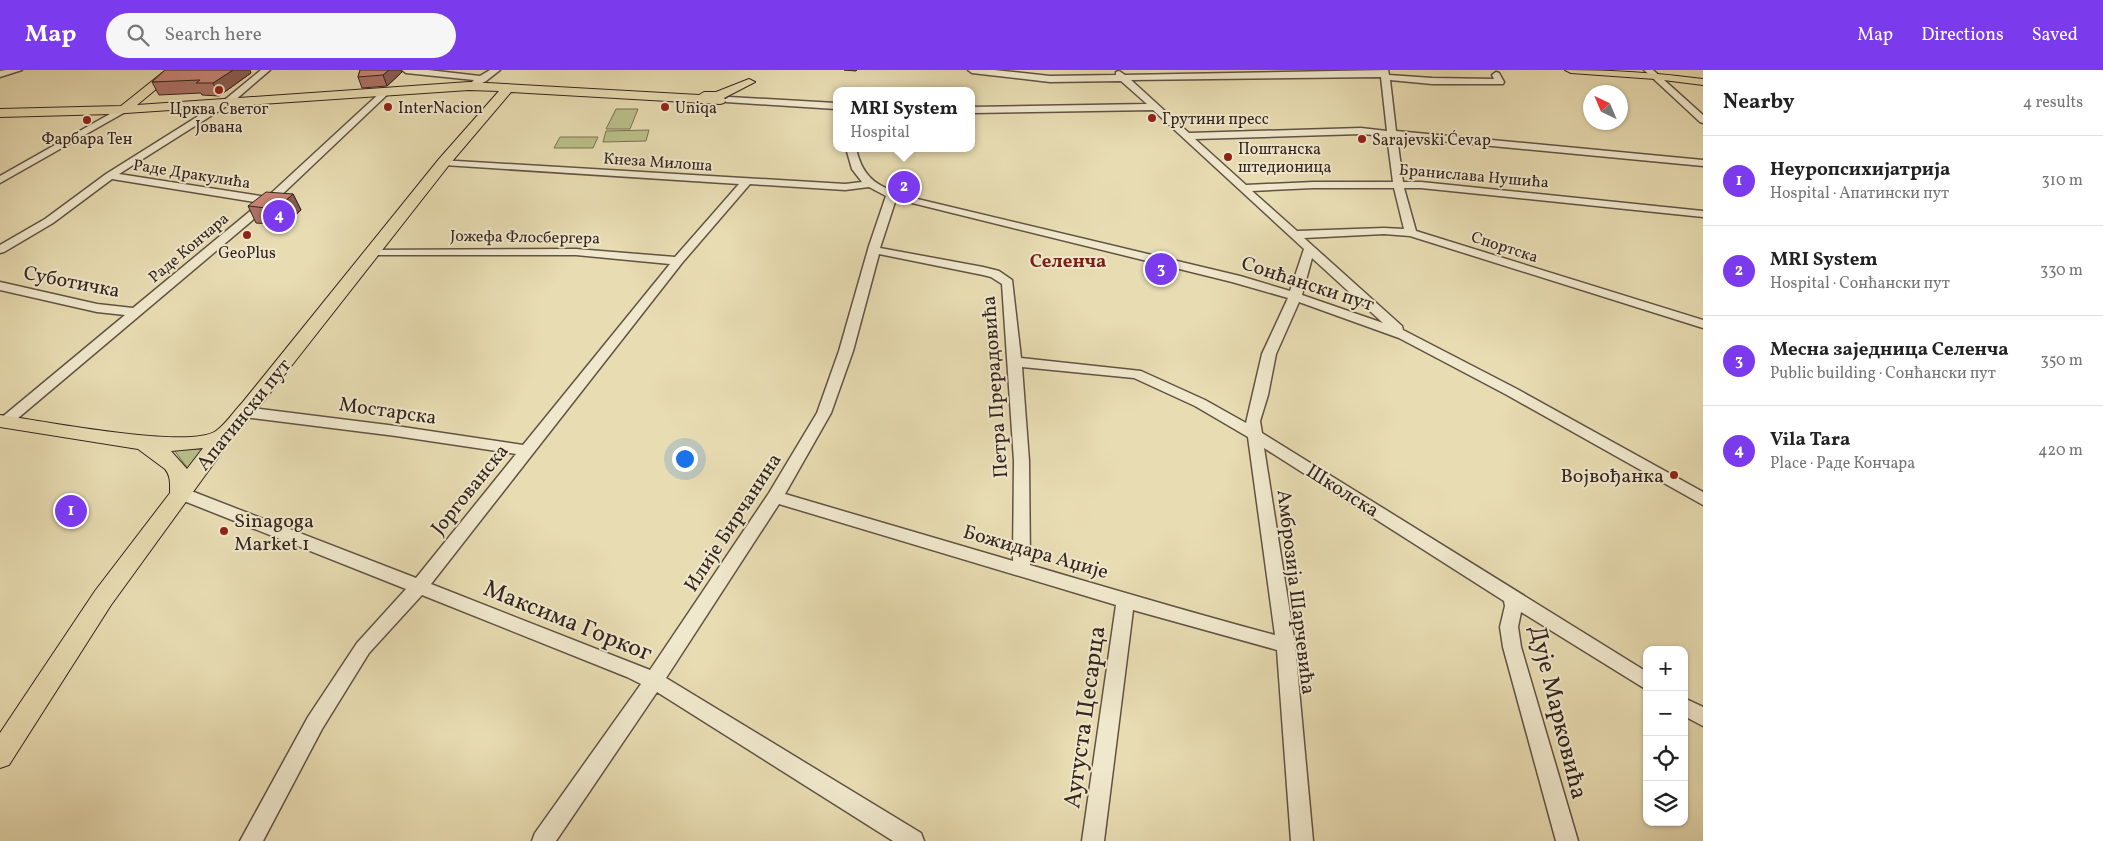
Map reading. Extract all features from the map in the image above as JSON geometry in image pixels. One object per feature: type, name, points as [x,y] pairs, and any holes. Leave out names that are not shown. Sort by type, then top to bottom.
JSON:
[{"type":"main road","points":[[124,109],[173,70]]},
{"type":"main road","points":[[1571,70],[1653,72],[1697,81]]},
{"type":"main road","points":[[0,113],[124,109],[469,86],[678,97],[726,97],[753,78]]},
{"type":"main road","points":[[1668,89],[1679,84],[1697,81]]},
{"type":"main road","name":"Апатински пут","points":[[2,750],[103,598],[223,436],[444,162],[508,88]]},
{"type":"main road","points":[[3,421],[164,444],[198,443],[223,436]]},
{"type":"main road","points":[[143,442],[155,449],[176,470],[180,481],[180,493]]},
{"type":"street","points":[[0,74],[18,70]]},
{"type":"street","points":[[0,250],[49,221],[110,176],[225,103],[266,70]]},
{"type":"street","points":[[406,70],[440,72],[483,79]]},
{"type":"street","points":[[469,86],[496,70]]},
{"type":"street","points":[[972,70],[1050,79],[1119,74],[1385,74],[1432,81],[1500,82],[1496,76]]},
{"type":"street","points":[[1653,72],[1668,89],[1703,120]]},
{"type":"street","points":[[1119,74],[1292,235],[1404,335]]},
{"type":"street","points":[[1385,74],[1398,184],[1410,233]]},
{"type":"street","name":"Раде Кончара","points":[[3,421],[269,201],[386,92]]},
{"type":"street","points":[[726,97],[765,103],[833,106]]},
{"type":"street","points":[[975,110],[1154,107]]},
{"type":"street","points":[[0,180],[124,109]]},
{"type":"street","points":[[1186,136],[1344,131],[1703,163]]},
{"type":"street","points":[[853,152],[861,177],[869,184]]},
{"type":"street","name":"Кнеза Милоша","points":[[444,162],[746,182],[845,187],[869,184]]},
{"type":"street","name":"Раде Дракулића","points":[[110,176],[269,201]]},
{"type":"street","name":"Јоргованска","points":[[251,841],[288,771],[335,691],[363,648],[418,587],[678,261],[746,182]]},
{"type":"street","name":"Сонћански пут","points":[[869,184],[892,194],[1236,279],[1295,296],[1404,335],[1512,392],[1703,499]]},
{"type":"street","name":"Бранислава Нушића","points":[[1242,188],[1294,185],[1398,184],[1703,214]]},
{"type":"street","name":"Илије Бирчанина","points":[[543,841],[653,681],[775,497],[824,413],[846,351],[874,250],[892,194]]},
{"type":"street","name":"Спортска","points":[[1292,235],[1384,231],[1410,233],[1703,324]]},
{"type":"street","name":"Петра Прерадовића","points":[[874,250],[983,271],[1002,278],[1008,283],[1015,362],[1022,530],[1021,568]]},
{"type":"street","name":"Амброзија Шарчевића","points":[[1302,841],[1286,645],[1253,421],[1262,395],[1269,354],[1295,296],[1309,250]]},
{"type":"street","name":"Јожефа Флосбергера","points":[[372,252],[576,252],[678,261]]},
{"type":"street","name":"Суботичка","points":[[0,286],[97,308],[137,312]]},
{"type":"street","name":"Школска","points":[[1015,362],[1121,372],[1142,376],[1200,403],[1255,435],[1643,679]]},
{"type":"street","name":"Мостарска","points":[[244,412],[396,431],[527,451]]},
{"type":"street","name":"Максима Горког","points":[[180,493],[634,671],[913,841]]},
{"type":"street","name":"Божидара Аџије","points":[[775,497],[1286,645]]},
{"type":"street","name":"Дује Марковића","points":[[1511,596],[1514,606],[1509,627],[1512,647],[1567,841]]},
{"type":"street","name":"Аугуста Цесарца","points":[[1092,841],[1126,600]]},
{"type":"street","points":[[1688,709],[1703,718]]},
{"type":"green space","points":[[616,109],[638,109],[630,129],[606,129]]},
{"type":"green space","points":[[649,130],[646,141],[603,142],[606,131]]},
{"type":"green space","points":[[560,137],[598,137],[593,148],[554,148]]},
{"type":"green space","points":[[171,446],[204,450],[189,470]]},
{"type":"building","points":[[165,70],[233,70],[213,83],[196,83],[200,80],[152,82]]},
{"type":"building","points":[[360,70],[389,70],[383,75],[358,77]]},
{"type":"building","points":[[266,192],[293,194],[276,209],[248,206]]},
{"type":"place","name":"Црква Светог Јована","points":[[219,90]]},
{"type":"place","name":"InterNacion","points":[[388,107]]},
{"type":"place","name":"Uniqa","points":[[665,107]]},
{"type":"place","name":"Грутини пресс","points":[[1152,118]]},
{"type":"place","name":"Фарбара Тен","points":[[87,120]]},
{"type":"place","name":"Sarajevski Ćevap","points":[[1362,139]]},
{"type":"place","name":"Поштанска штедионица","points":[[1228,157]]},
{"type":"place","name":"MRI System","points":[[904,187]]},
{"type":"place","name":"Vila Tara","points":[[279,216]]},
{"type":"place","name":"GeoPlus","points":[[247,235]]},
{"type":"place","name":"Месна заједница Селенча","points":[[1161,269]]},
{"type":"place","name":"Војвођанка","points":[[1674,475]]},
{"type":"place","name":"Неуропсихијатрија","points":[[71,511]]},
{"type":"place","name":"Sinagoga Market 1","points":[[224,531]]},
{"type":"district","name":"Селенча","points":[[1068,260]]}]
